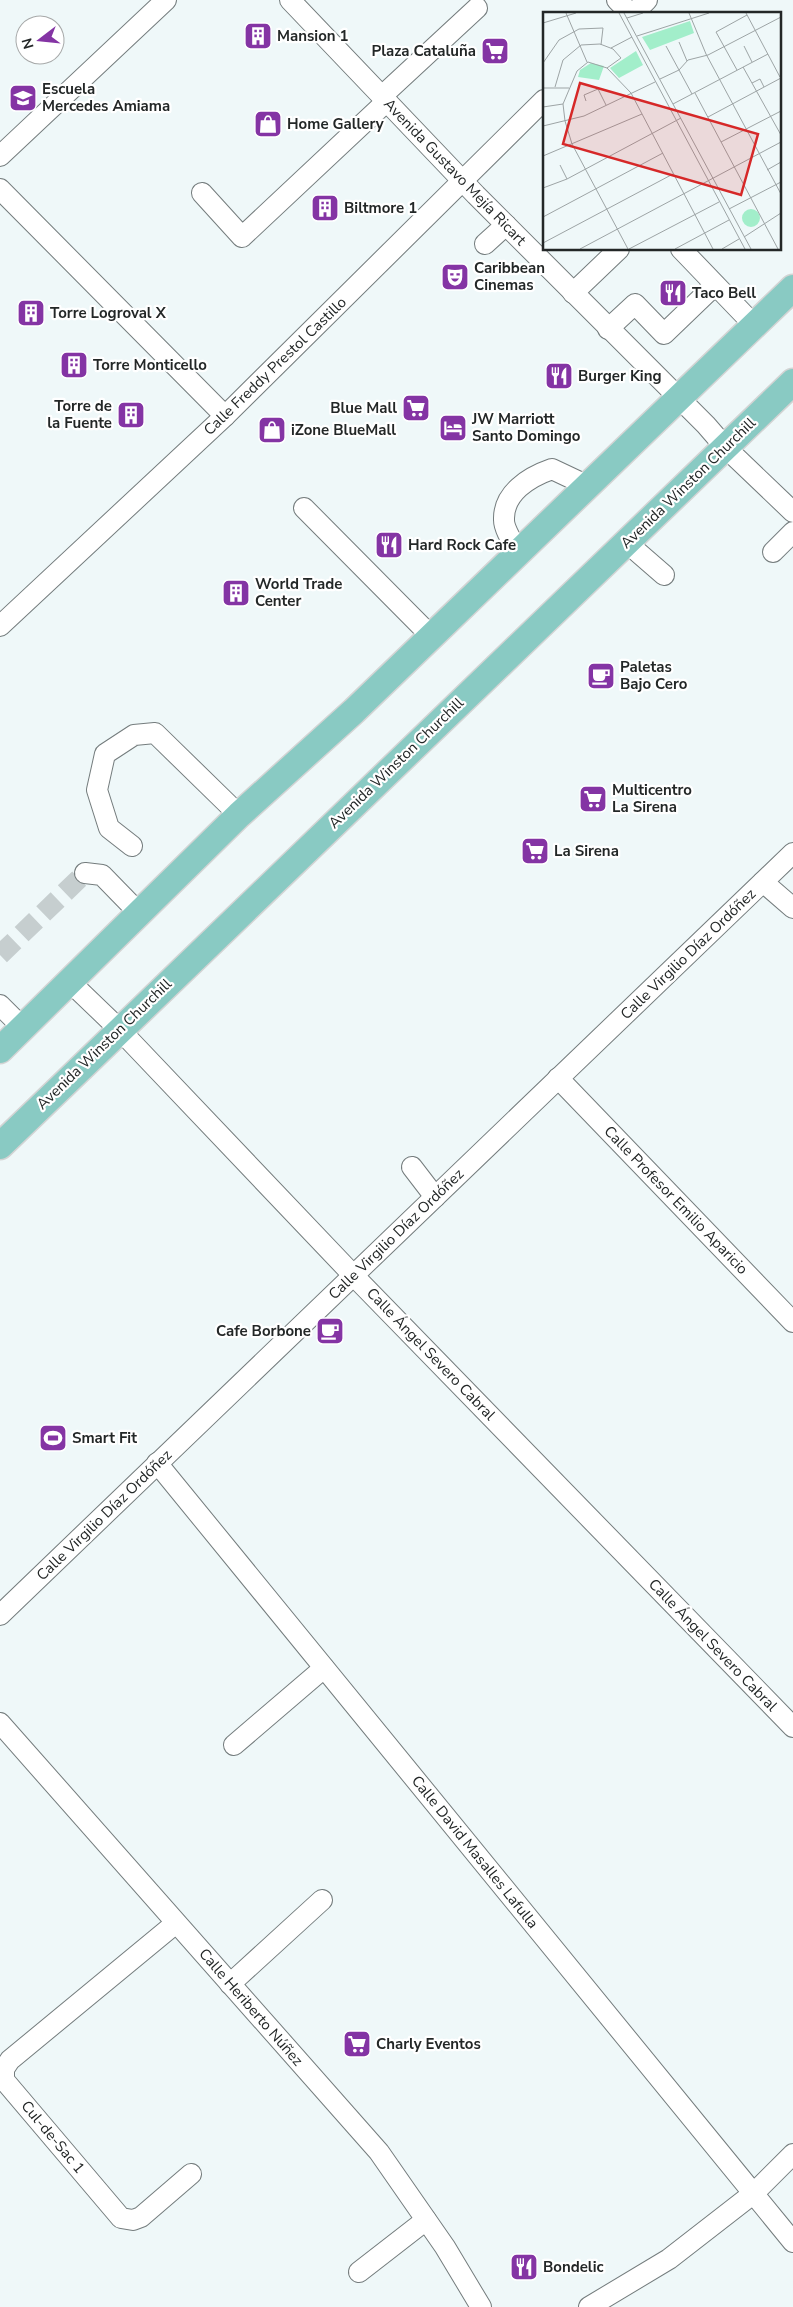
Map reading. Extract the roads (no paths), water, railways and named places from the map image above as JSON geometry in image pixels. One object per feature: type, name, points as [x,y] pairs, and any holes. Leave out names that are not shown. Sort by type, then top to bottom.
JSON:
[{"type":"main road","points":[[0,1050],[239,815],[432,637],[793,288]]},
{"type":"main road","name":"Avenida Winston Churchill","points":[[0,1146],[119,1029],[793,382]]},
{"type":"street","points":[[0,156],[166,0]]},
{"type":"street","name":"Avenida Gustavo Mejía Ricart","points":[[290,0],[506,225],[725,447],[793,512]]},
{"type":"street","points":[[617,0],[630,12]]},
{"type":"street","points":[[634,12],[647,0]]},
{"type":"street","points":[[202,193],[242,237],[477,8]]},
{"type":"street","name":"Calle Freddy Prestol Castillo","points":[[0,626],[225,416],[543,101]]},
{"type":"street","points":[[0,188],[225,416]]},
{"type":"street","points":[[485,244],[506,225]]},
{"type":"street","points":[[573,293],[618,250]]},
{"type":"street","points":[[682,250],[754,325]]},
{"type":"street","points":[[608,328],[635,304],[664,334],[715,285]]},
{"type":"street","points":[[519,553],[503,522],[506,505],[517,488],[534,475],[552,470],[588,486]]},
{"type":"street","points":[[304,508],[432,637]]},
{"type":"street","points":[[773,552],[793,532]]},
{"type":"street","points":[[626,542],[664,575]]},
{"type":"street","points":[[132,846],[109,828],[97,790],[105,754],[134,735],[154,733],[239,815]]},
{"type":"street","name":"Calle Virgilio Díaz Ordóñez","points":[[0,1615],[793,853]]},
{"type":"street","points":[[85,873],[102,875],[140,914]]},
{"type":"street","points":[[763,882],[793,908]]},
{"type":"street","name":"Calle Ángel Severo Cabral","points":[[69,981],[119,1029],[354,1275],[793,1727]]},
{"type":"street","points":[[0,1005],[22,1028]]},
{"type":"street","name":"Calle Profesor Emilio Aparicio","points":[[558,1078],[793,1322]]},
{"type":"street","points":[[412,1167],[435,1197]]},
{"type":"street","name":"Calle David Masalles Lafulla","points":[[157,1463],[793,2242]]},
{"type":"street","points":[[234,1745],[324,1668]]},
{"type":"street","name":"Calle Heriberto Núñez","points":[[0,1723],[379,2152],[426,2220],[480,2307]]},
{"type":"street","points":[[230,1984],[322,1900]]},
{"type":"street","name":"Cul-de-Sac 1","points":[[176,1923],[10,2060],[4,2069],[4,2080],[121,2218],[132,2220],[141,2217],[191,2174]]},
{"type":"street","points":[[588,2307],[669,2259],[754,2192],[793,2154]]},
{"type":"street","points":[[360,2272],[426,2220]]},
{"type":"tunnel","points":[[0,955],[85,873]]},
{"type":"place","name":"Mansion 1","points":[[258,36]]},
{"type":"place","name":"Plaza Cataluña","points":[[495,51]]},
{"type":"place","name":"Escuela Mercedes Amiama","points":[[23,98]]},
{"type":"place","name":"Home Gallery","points":[[268,124]]},
{"type":"place","name":"Biltmore 1","points":[[325,208]]},
{"type":"place","name":"Caribbean Cinemas","points":[[455,277]]},
{"type":"place","name":"Taco Bell","points":[[673,293]]},
{"type":"place","name":"Torre Logroval X","points":[[31,313]]},
{"type":"place","name":"Torre Monticello","points":[[74,365]]},
{"type":"place","name":"Burger King","points":[[559,376]]},
{"type":"place","name":"Blue Mall","points":[[416,408]]},
{"type":"place","name":"Torre de la Fuente","points":[[131,415]]},
{"type":"place","name":"JW Marriott Santo Domingo","points":[[453,428]]},
{"type":"place","name":"iZone BlueMall","points":[[272,430]]},
{"type":"place","name":"Hard Rock Cafe","points":[[389,545]]},
{"type":"place","name":"World Trade Center","points":[[236,593]]},
{"type":"place","name":"Paletas Bajo Cero","points":[[601,676]]},
{"type":"place","name":"Multicentro La Sirena","points":[[593,799]]},
{"type":"place","name":"La Sirena","points":[[535,851]]},
{"type":"place","name":"Cafe Borbone","points":[[330,1331]]},
{"type":"place","name":"Smart Fit","points":[[53,1438]]},
{"type":"place","name":"Charly Eventos","points":[[357,2044]]},
{"type":"place","name":"Bondelic","points":[[524,2267]]}]
